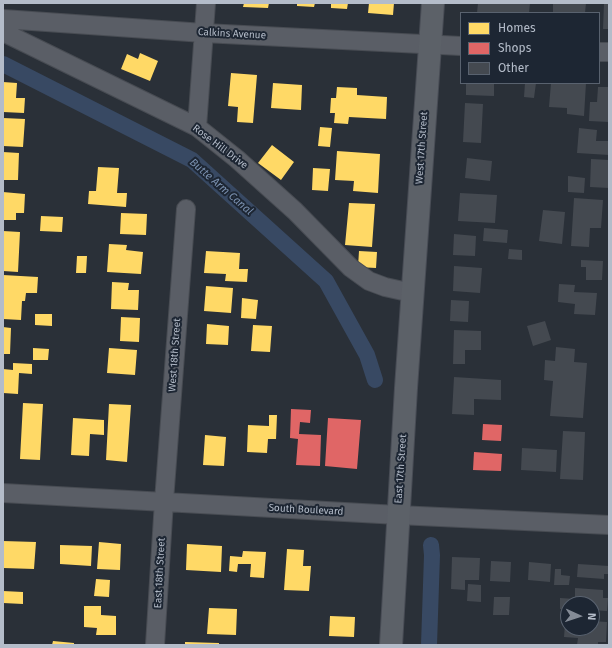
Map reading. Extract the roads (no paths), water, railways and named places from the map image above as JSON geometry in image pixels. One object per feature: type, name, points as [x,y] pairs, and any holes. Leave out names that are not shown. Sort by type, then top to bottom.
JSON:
[{"type":"main road","name":"West 17th Street","points":[[412,293],[434,3]]},
{"type":"main road","name":"East 17th Street","points":[[391,645],[412,293]]},
{"type":"street","points":[[196,127],[206,3]]},
{"type":"street","name":"Calkins Avenue","points":[[3,19],[204,33],[460,46]]},
{"type":"street","name":"Rose Hill Drive","points":[[3,32],[196,127],[264,182],[351,268],[369,281],[385,287],[412,293]]},
{"type":"street","name":"West 18th Street","points":[[164,501],[186,209]]},
{"type":"street","name":"South Boulevard","points":[[3,493],[609,525]]},
{"type":"street","name":"East 18th Street","points":[[156,645],[164,501]]},
{"type":"waterway","name":"Butte Arm Canal","points":[[3,64],[192,160],[326,281],[367,355],[375,380]]},
{"type":"waterway","points":[[429,645],[431,545]]}]
